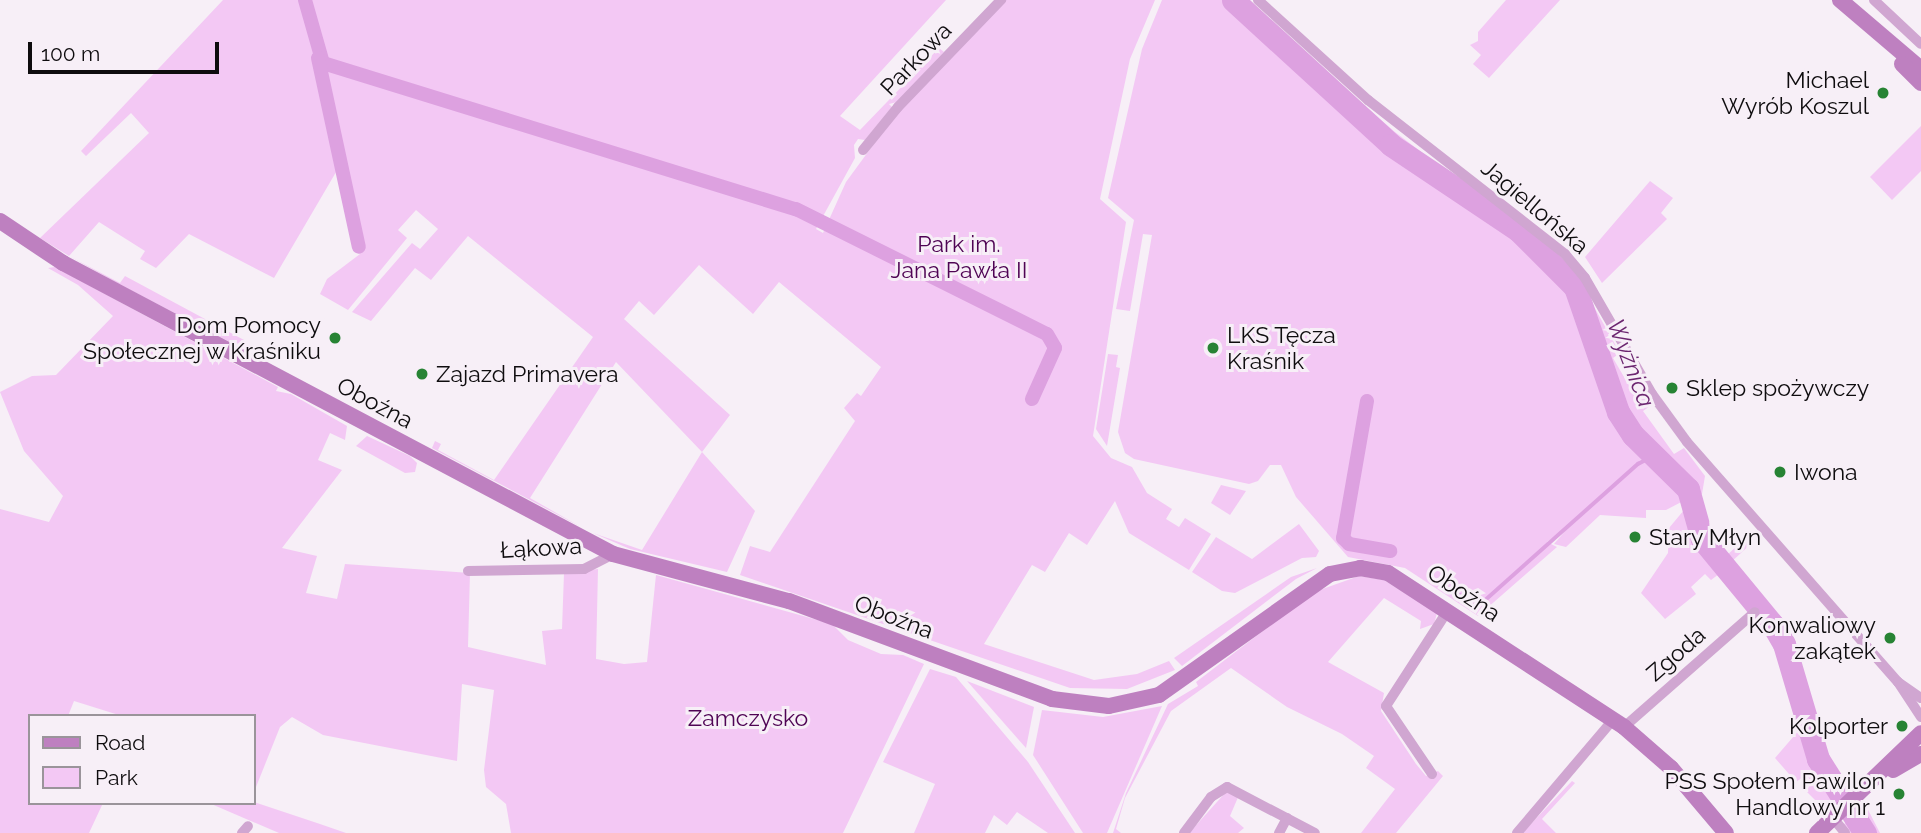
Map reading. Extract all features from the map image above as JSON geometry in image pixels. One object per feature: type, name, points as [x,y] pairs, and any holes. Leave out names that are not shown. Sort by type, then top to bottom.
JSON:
[{"type":"street","name":"Parkowa","points":[[863,150],[898,107],[1001,0]]},
{"type":"street","name":"Jagiellońska","points":[[1258,0],[1368,100],[1565,254],[1585,278],[1652,394],[1687,442],[1898,682],[1921,717]]},
{"type":"street","points":[[1840,0],[1921,83]]},
{"type":"street","points":[[1874,0],[1921,44]]},
{"type":"street","points":[[1857,16],[1921,69]]},
{"type":"street","name":"Oboźna","points":[[0,221],[63,263],[613,554],[747,587],[1031,693],[1088,705],[1127,704],[1173,688],[1319,580],[1342,570],[1369,568],[1388,573],[1618,724],[1657,754],[1726,833]]},
{"type":"street","name":"Łąkowa","points":[[468,570],[584,569],[613,554]]},
{"type":"street","points":[[1433,774],[1386,706],[1448,610]]},
{"type":"street","name":"Zgoda","points":[[1517,833],[1618,724],[1755,612]]},
{"type":"street","name":"Jagiellońska","points":[[1898,682],[1921,698]]},
{"type":"street","points":[[1817,833],[1921,733]]},
{"type":"street","points":[[1865,789],[1921,754]]},
{"type":"street","points":[[1184,833],[1211,797],[1227,787],[1315,833]]},
{"type":"street","points":[[1837,814],[1845,833]]},
{"type":"street","points":[[1279,833],[1287,818]]},
{"type":"green space","name":"Park im. Jana Pawła II","points":[[223,0],[946,0],[840,116],[860,130],[939,48],[944,52],[897,102],[889,104],[892,107],[865,140],[858,139],[854,145],[855,158],[816,229],[823,233],[846,182],[898,111],[1005,0],[1155,0],[1130,59],[1100,199],[1126,222],[1093,436],[1111,458],[1132,467],[1147,493],[1172,509],[1166,519],[1179,527],[1185,518],[1211,534],[1189,570],[1129,533],[1115,501],[1087,545],[1069,533],[1045,572],[1032,565],[984,644],[1094,680],[1137,674],[1169,661],[1175,670],[1127,689],[1070,688],[740,575],[750,546],[770,552],[855,421],[844,408],[857,393],[861,396],[881,367],[779,282],[753,314],[699,265],[654,315],[639,301],[624,319],[730,415],[702,452],[616,362],[530,498],[581,527],[432,448],[435,441],[441,444],[438,450],[494,480],[593,337],[468,236],[431,280],[415,268],[371,321],[352,312],[412,243],[420,249],[438,229],[416,210],[398,230],[407,238],[348,310],[320,294],[327,279],[360,254],[339,167],[274,278],[189,234],[156,268],[140,259],[145,251],[99,222],[69,256],[40,238],[149,133],[131,113],[86,156],[81,151]]},
{"type":"green space","points":[[1162,0],[1246,0],[1307,56],[1304,66],[1391,145],[1533,244],[1518,229],[1392,144],[1308,67],[1310,64],[1315,63],[1395,132],[1560,258],[1580,282],[1620,353],[1613,358],[1638,401],[1645,398],[1650,406],[1643,411],[1674,454],[1684,448],[1705,476],[1702,494],[1691,498],[1689,489],[1634,434],[1619,412],[1583,302],[1618,412],[1633,435],[1687,490],[1689,498],[1666,510],[1646,510],[1646,518],[1600,515],[1566,547],[1554,544],[1572,523],[1547,542],[1557,547],[1478,616],[1405,568],[1348,557],[1296,497],[1281,465],[1270,465],[1258,481],[1249,484],[1134,459],[1125,453],[1118,432],[1152,235],[1143,234],[1130,311],[1116,309],[1134,220],[1108,198],[1142,49]]},
{"type":"green space","points":[[1506,0],[1560,0],[1489,78],[1473,64],[1481,55],[1470,45],[1478,41],[1478,32]]},
{"type":"green space","points":[[1921,126],[1921,171],[1892,200],[1870,177]]},
{"type":"green space","points":[[1650,181],[1673,198],[1661,213],[1667,219],[1602,283],[1585,257]]},
{"type":"green space","points":[[69,256],[120,283],[125,276],[244,340],[242,344],[232,343]]},
{"type":"green space","name":"Zamczysko","points":[[55,267],[278,387],[276,391],[291,394],[347,426],[345,440],[330,433],[318,460],[342,470],[282,548],[317,556],[306,593],[337,599],[345,564],[470,573],[468,647],[546,665],[542,631],[562,629],[564,573],[598,569],[596,659],[624,664],[647,662],[656,575],[832,624],[848,640],[881,654],[903,655],[924,664],[843,833],[511,833],[506,804],[486,787],[484,770],[494,690],[462,684],[457,761],[323,735],[292,717],[280,727],[256,787],[256,714],[116,714],[74,701],[69,714],[28,714],[28,805],[102,805],[89,833],[0,833],[0,509],[49,522],[63,496],[24,451],[0,392],[32,376],[56,375],[113,316],[78,285],[48,268]]},
{"type":"green space","points":[[1108,354],[1118,355],[1116,367],[1120,368],[1107,446],[1096,429]]},
{"type":"green space","points":[[367,436],[410,456],[417,463],[415,472],[405,473],[356,446]]},
{"type":"green space","points":[[702,452],[755,511],[727,572],[630,549],[593,533],[642,550]]},
{"type":"green space","points":[[1221,485],[1246,491],[1230,515],[1211,503]]},
{"type":"green space","points":[[1697,505],[1708,537],[1726,556],[1749,535],[1752,543],[1730,563],[1763,601],[1752,610],[1719,574],[1711,580],[1705,574],[1691,587],[1696,594],[1665,619],[1641,593],[1668,553],[1669,528],[1684,510]]},
{"type":"green space","points":[[1299,524],[1319,551],[1316,557],[1302,558],[1235,593],[1222,591],[1192,572],[1216,537],[1252,559]]},
{"type":"green space","points":[[1317,568],[1296,579],[1182,666],[1174,658],[1291,577]]},
{"type":"green space","points":[[1359,576],[1384,580],[1437,613],[1434,624],[1420,629],[1421,621],[1384,598],[1328,662],[1384,693],[1381,711],[1416,764],[1426,776],[1438,771],[1443,776],[1396,833],[1361,833],[1395,789],[1366,768],[1374,756],[1342,734],[1287,707],[1231,668],[1171,711],[1125,798],[1116,829],[1121,833],[1113,833],[1126,793],[1168,704],[1198,686],[1196,682],[1314,592]]},
{"type":"green space","points":[[1766,605],[1787,632],[1828,759],[1849,785],[1824,809],[1806,791],[1812,782],[1806,775],[1796,782],[1775,758],[1800,729],[1777,651],[1760,620],[1754,622]]},
{"type":"green space","points":[[930,669],[956,677],[1028,762],[1075,833],[1048,833],[1017,812],[1007,825],[994,815],[985,833],[914,833],[935,784],[883,762]]},
{"type":"green space","points":[[967,681],[1034,707],[1026,748]]},
{"type":"green space","points":[[1162,706],[1107,833],[1083,833],[1033,755],[1042,710],[1103,717]]},
{"type":"green space","points":[[1572,781],[1575,783],[1542,819],[1556,833],[1522,833]]},
{"type":"green space","points":[[1226,792],[1239,795],[1230,816],[1244,828],[1238,833],[1189,833]]},
{"type":"green space","points":[[256,803],[346,833],[279,833],[214,805],[256,805]]},
{"type":"green space","points":[[1865,804],[1880,833],[1848,833],[1842,826]]},
{"type":"waterway","points":[[305,0],[323,63],[796,209],[1047,334],[1055,348],[1032,399]]},
{"type":"waterway","name":"Wyżnica","points":[[1233,0],[1391,145],[1518,230],[1575,287],[1618,412],[1633,435],[1688,489],[1702,539],[1773,625],[1784,644],[1818,759],[1865,833]]},
{"type":"waterway","points":[[318,58],[359,247]]},
{"type":"waterway","points":[[1367,401],[1343,538],[1349,544],[1390,551]]},
{"type":"waterway","points":[[1460,595],[1473,604],[1482,603],[1638,464],[1654,456]]},
{"type":"place","name":"Michael Wyrób Koszul","points":[[1883,93]]},
{"type":"place","name":"Dom Pomocy Społecznej w Kraśniku","points":[[335,338]]},
{"type":"place","name":"LKS Tęcza Kraśnik","points":[[1213,348]]},
{"type":"place","name":"Zajazd Primavera","points":[[422,374]]},
{"type":"place","name":"Sklep spożywczy","points":[[1672,388]]},
{"type":"place","name":"Iwona","points":[[1780,472]]},
{"type":"place","name":"Stary Młyn","points":[[1635,537]]},
{"type":"place","name":"Konwaliowy zakątek","points":[[1890,638]]},
{"type":"place","name":"Kolporter","points":[[1902,726]]},
{"type":"place","name":"PSS Społem Pawilon Handlowy nr 1","points":[[1899,794]]}]
